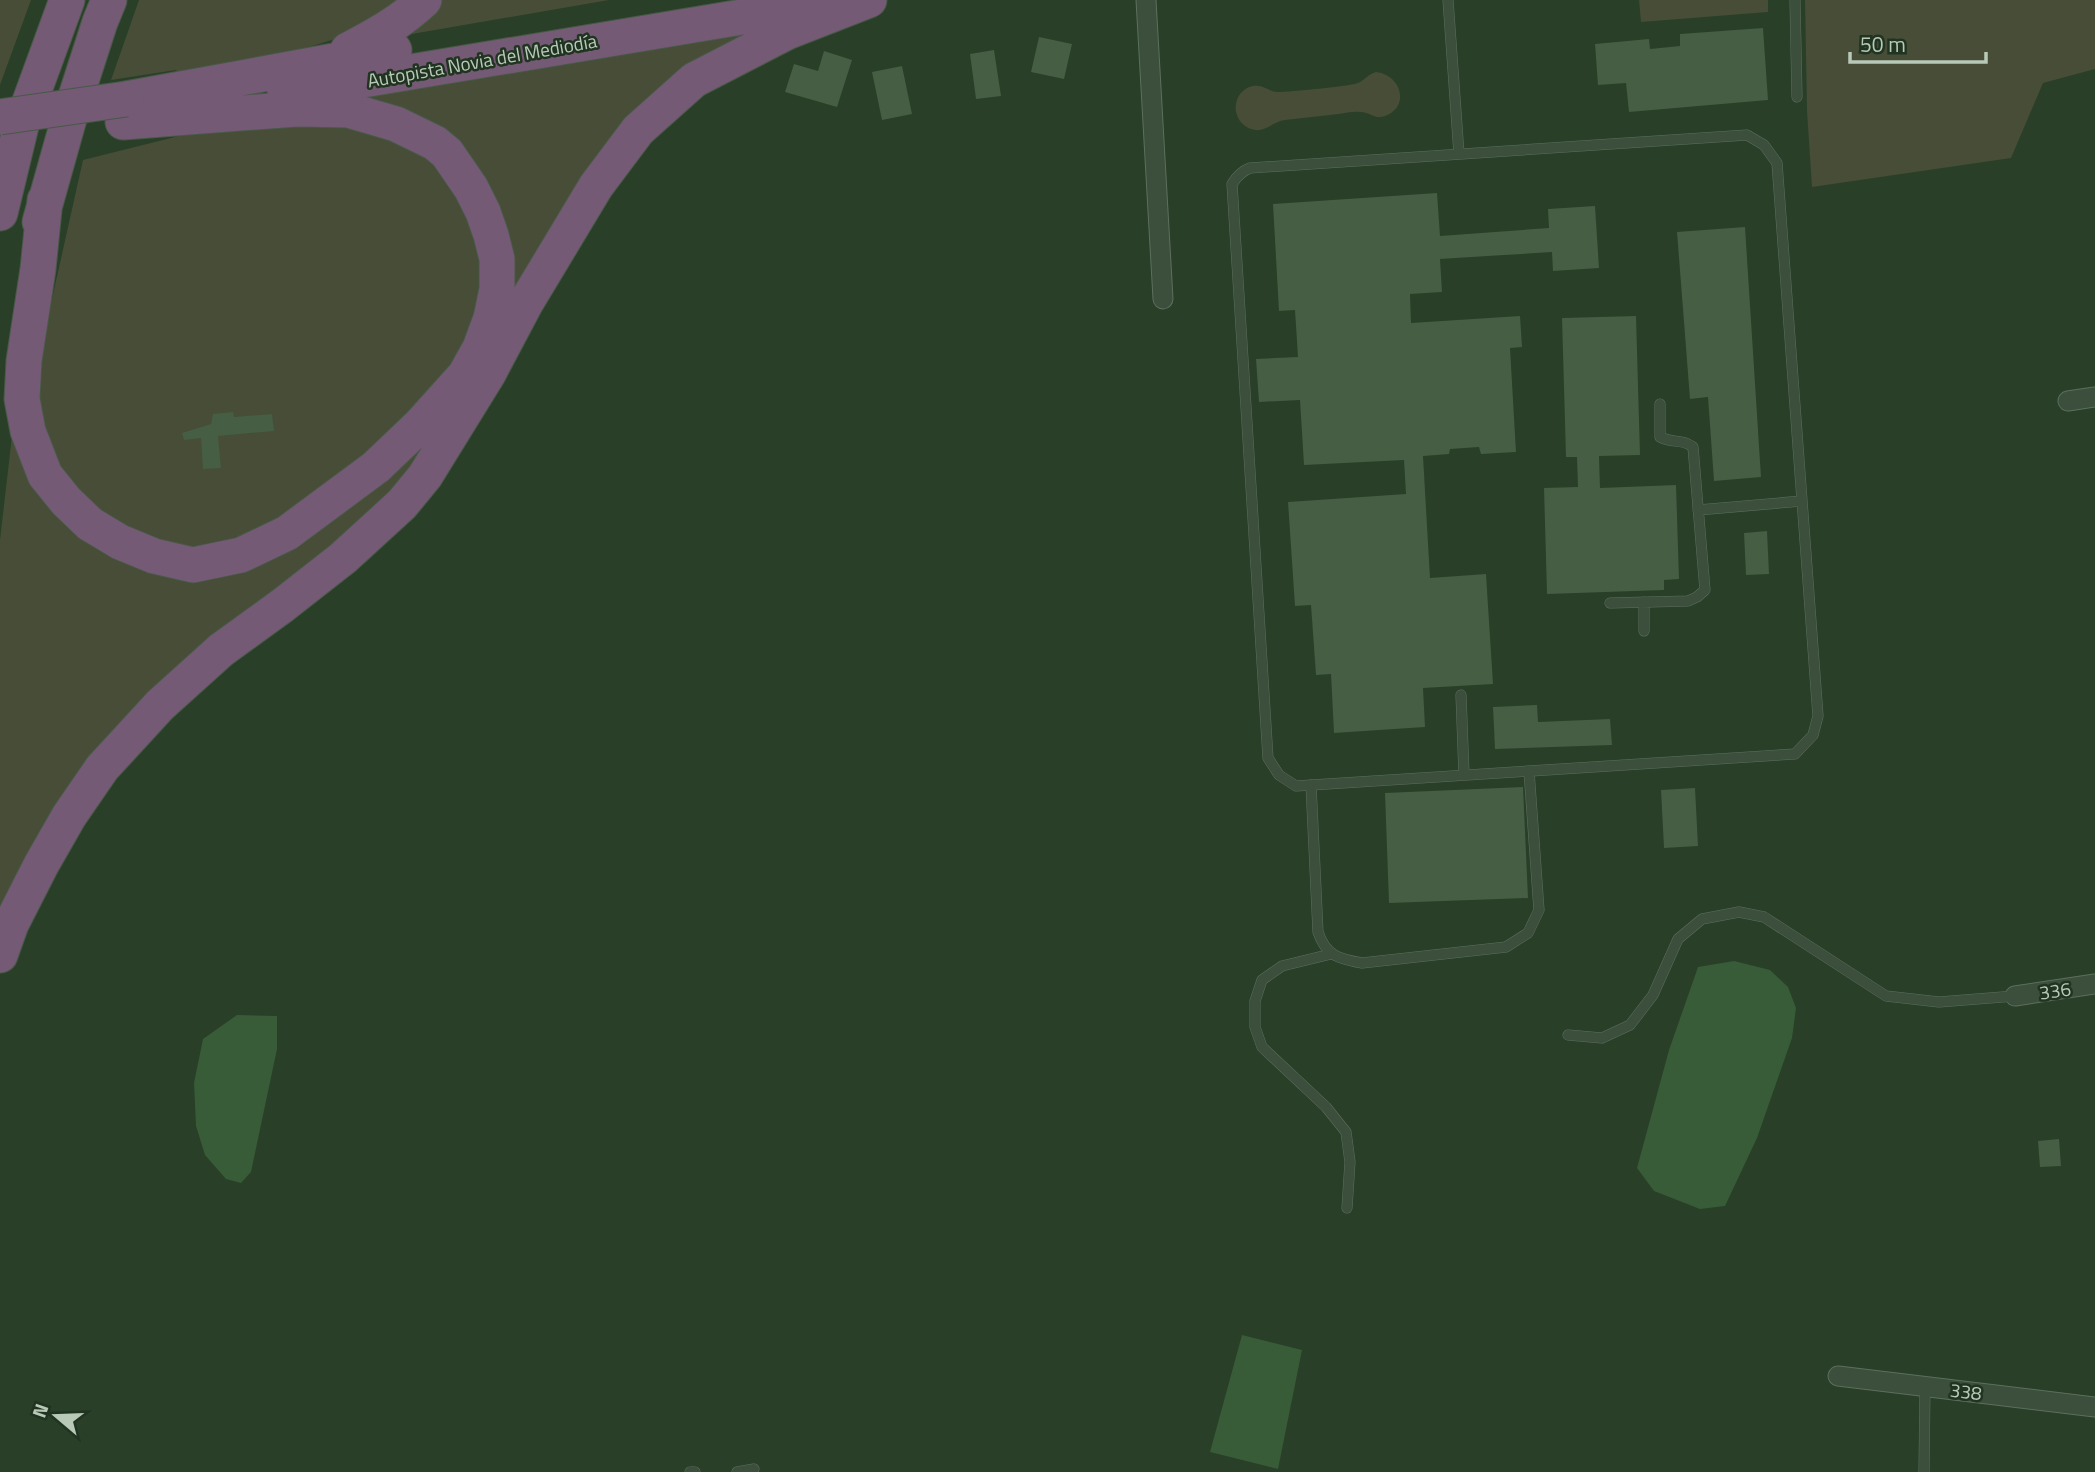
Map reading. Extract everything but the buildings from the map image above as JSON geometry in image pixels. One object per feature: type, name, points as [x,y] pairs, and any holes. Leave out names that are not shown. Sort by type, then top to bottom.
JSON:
[{"type":"highway","points":[[35,85],[50,0]]},
{"type":"highway","points":[[1,206],[21,127],[68,0]]},
{"type":"highway","points":[[328,61],[373,37],[424,0]]},
{"type":"highway","name":"Autopista Novia del Mediodía","points":[[124,110],[328,61],[723,0]]},
{"type":"highway","name":"Autopista Novia del Mediodía","points":[[124,110],[475,60],[841,0]]},
{"type":"highway","points":[[0,955],[11,924],[41,865],[69,816],[102,768],[160,705],[221,650],[343,558],[402,504],[425,476],[488,374],[525,303],[596,186],[638,130],[694,80],[787,32],[869,0]]},
{"type":"highway","points":[[0,414],[45,200],[107,7]]},
{"type":"highway","points":[[0,117],[124,110],[297,109],[348,110],[396,124],[435,143],[447,153],[471,188],[483,212],[497,260],[497,289],[491,318],[480,348],[465,374],[420,425],[376,467],[287,533],[241,555],[193,565],[155,556],[120,542],[90,524],[66,501],[45,475],[28,431],[22,399],[24,361],[45,200]]},
{"type":"highway","points":[[0,137],[124,110]]},
{"type":"street","points":[[1146,0],[1163,299]]},
{"type":"street","points":[[2068,401],[2095,397]]},
{"type":"street","name":"336","points":[[2015,996],[2095,985]]},
{"type":"street","name":"338","points":[[1838,1376],[2095,1407]]},
{"type":"lane","points":[[1448,0],[1459,153]]},
{"type":"lane","points":[[1795,0],[1797,97]]},
{"type":"lane","points":[[1747,135],[1764,145],[1777,163],[1802,500],[1818,716],[1813,735],[1795,754],[1296,786],[1279,775],[1268,758],[1233,184],[1244,170],[1250,168],[1747,135]]},
{"type":"lane","points":[[1610,603],[1688,601],[1705,590],[1693,447],[1685,441],[1669,441],[1660,437],[1660,404]]},
{"type":"lane","points":[[1698,510],[1802,500]]},
{"type":"lane","points":[[1644,602],[1644,631]]},
{"type":"lane","points":[[1461,695],[1464,775]]},
{"type":"lane","points":[[1311,785],[1318,932],[1322,944],[1331,954],[1362,963],[1506,947],[1528,933],[1539,911],[1530,771]]},
{"type":"lane","points":[[1568,1035],[1602,1038],[1630,1025],[1653,995],[1678,939],[1702,919],[1738,912],[1764,918],[1886,996],[1938,1002],[2015,996]]},
{"type":"lane","points":[[1331,954],[1282,966],[1262,980],[1255,1001],[1255,1027],[1262,1047],[1326,1107],[1346,1132],[1350,1162],[1348,1208]]},
{"type":"lane","points":[[1924,1472],[1925,1387]]},
{"type":"lane","points":[[737,1472],[754,1469]]},
{"type":"lane","points":[[690,1472],[695,1472]]},
{"type":"shaded area","points":[[0,0],[31,0],[0,85]]},
{"type":"shaded area","points":[[139,0],[406,0],[351,34],[290,53],[181,78],[176,70],[111,80]]},
{"type":"shaded area","points":[[434,0],[609,0],[389,38]]},
{"type":"shaded area","points":[[1639,0],[1768,0],[1768,12],[1641,22]]},
{"type":"shaded area","points":[[1805,0],[2095,0],[2095,69],[2043,83],[2011,158],[1812,187],[1807,111]]},
{"type":"shaded area","points":[[761,28],[706,62],[407,479],[345,543],[224,637],[0,927],[0,540],[13,427],[134,561],[285,546],[496,324],[461,160],[319,100]]},
{"type":"shaded area","points":[[1376,72],[1392,79],[1400,92],[1398,106],[1385,116],[1353,112],[1285,120],[1256,130],[1244,125],[1237,116],[1238,98],[1250,87],[1260,86],[1278,92],[1333,87],[1358,83]]},
{"type":"shaded area","points":[[312,121],[373,128],[416,144],[451,176],[487,270],[473,338],[445,382],[355,468],[281,523],[225,547],[187,551],[149,546],[62,482],[41,431],[35,375],[83,160],[191,133]]},
{"type":"shaded area","points":[[1734,961],[1770,970],[1788,987],[1796,1008],[1792,1038],[1757,1138],[1725,1206],[1700,1209],[1654,1191],[1637,1168],[1669,1050],[1698,967]]},
{"type":"shaded area","points":[[237,1015],[277,1016],[277,1049],[251,1172],[241,1183],[226,1179],[205,1155],[196,1126],[194,1083],[203,1039]]},
{"type":"shaded area","points":[[1242,1335],[1302,1350],[1278,1469],[1210,1452]]}]
